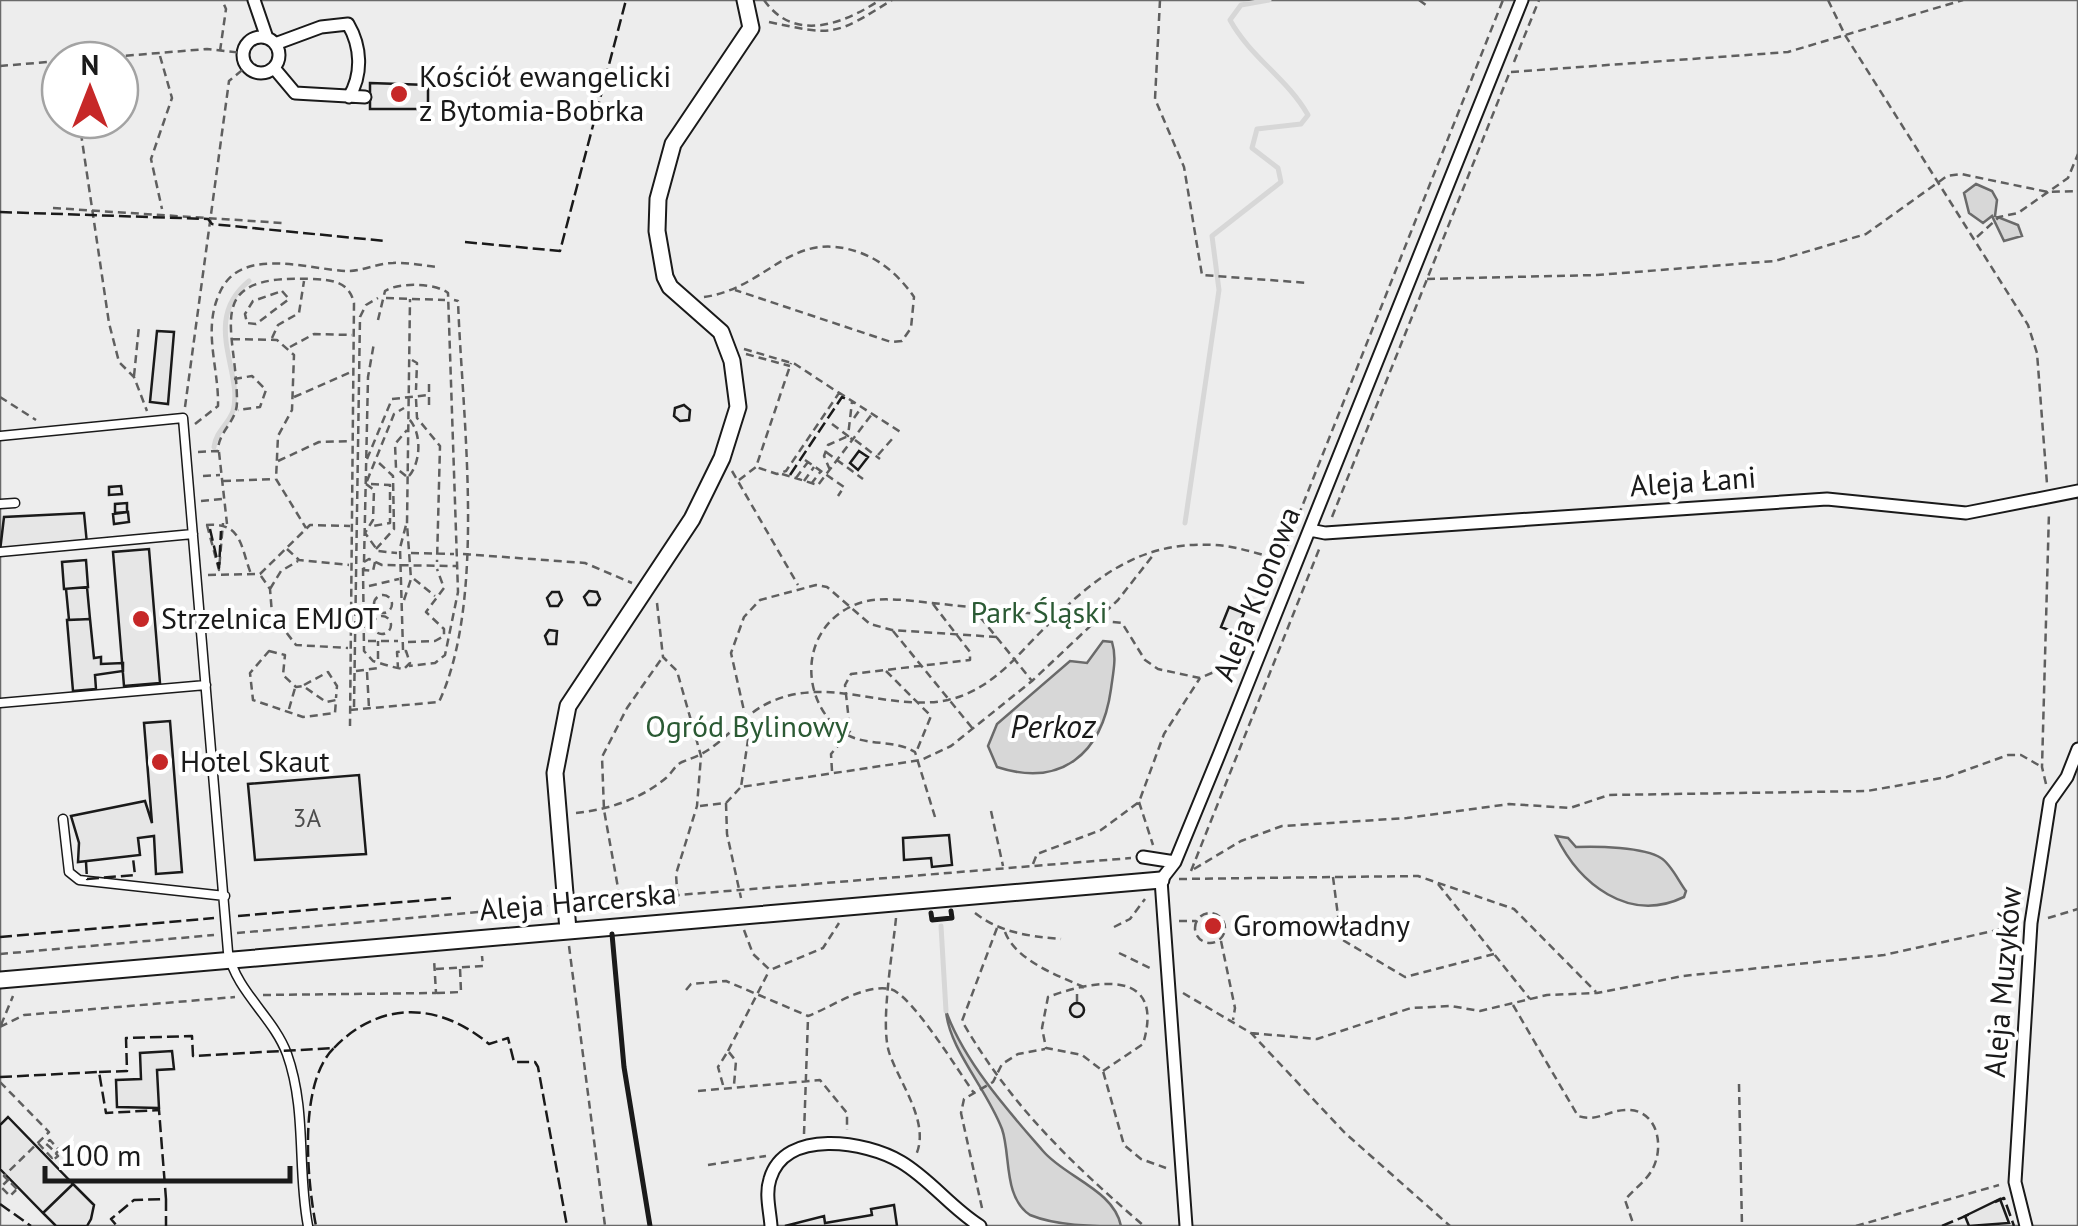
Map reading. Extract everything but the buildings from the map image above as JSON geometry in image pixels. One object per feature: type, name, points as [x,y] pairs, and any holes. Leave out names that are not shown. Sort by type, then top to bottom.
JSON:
[{"type":"street","points":[[254,0],[271,41],[280,55],[274,68],[261,73],[245,60],[251,40],[271,41],[348,24],[357,39],[358,74],[348,96]]},
{"type":"street","points":[[568,930],[556,757],[568,706],[708,489],[738,407],[735,348],[709,319],[670,288],[657,231],[658,199],[673,144],[752,28],[744,0]]},
{"type":"street","name":"Aleja Klonowa","points":[[1161,880],[1175,862],[1522,0]]},
{"type":"street","points":[[274,68],[296,93],[365,97]]},
{"type":"street","name":"Aleja Łani","points":[[1310,530],[1325,533],[1828,499],[1966,512],[2078,492]]},
{"type":"street","name":"Aleja Muzyków","points":[[2026,1226],[2015,1182],[2031,923],[2050,801],[2067,777],[2078,748]]},
{"type":"street","points":[[1143,857],[1175,862]]},
{"type":"street","points":[[1161,880],[1186,1226]]},
{"type":"street","name":"Aleja Harcerska","points":[[8,983],[230,960],[1161,880]]},
{"type":"street","points":[[771,1226],[769,1180],[775,1168],[797,1150],[862,1148],[909,1167],[981,1222]]},
{"type":"lane","points":[[0,436],[151,421],[184,422],[230,960],[286,1052],[299,1107],[308,1226]]},
{"type":"lane","points":[[0,504],[14,503]]},
{"type":"lane","points":[[0,552],[193,534]]},
{"type":"lane","points":[[0,703],[206,685]]},
{"type":"lane","points":[[63,819],[69,872],[79,880],[224,896]]},
{"type":"path","points":[[220,51],[226,10],[222,0]]},
{"type":"path","points":[[764,0],[783,18],[821,26],[852,18],[880,0]]},
{"type":"path","points":[[777,24],[830,33],[866,18],[892,0]]},
{"type":"path","points":[[1160,0],[1154,99],[1184,167],[1198,260],[1205,276],[1309,283]]},
{"type":"path","points":[[1419,0],[1426,5]]},
{"type":"path","points":[[1281,560],[1503,0]]},
{"type":"path","points":[[1539,0],[1191,871],[1242,841],[1282,826],[1407,818],[1510,804],[1570,808],[1609,794],[1867,791],[1947,777],[2008,754],[2020,755],[2042,767]]},
{"type":"path","points":[[1828,0],[1845,36],[2020,309],[2034,342],[2048,499],[2042,767],[2050,801]]},
{"type":"path","points":[[1510,71],[1788,52],[1963,0]]},
{"type":"path","points":[[140,55],[220,51],[245,60],[228,82],[184,422],[206,419],[218,406],[212,323],[218,297],[227,281],[247,266],[349,271],[392,262],[439,268]]},
{"type":"path","points":[[160,54],[172,98],[150,159],[163,212]]},
{"type":"path","points":[[0,56],[1,66],[40,63]]},
{"type":"path","points":[[82,140],[109,323],[119,362],[134,377],[151,421]]},
{"type":"path","points":[[1976,238],[2000,217],[2018,214],[2071,174],[2078,154]]},
{"type":"path","points":[[1412,274],[1427,279],[1597,275],[1775,260],[1866,234],[1940,182],[1971,173],[2048,192],[2078,191]]},
{"type":"path","points":[[53,208],[163,212],[283,223]]},
{"type":"path","points":[[696,295],[734,290],[802,248],[821,244],[879,262],[907,288],[914,297],[911,328],[902,341],[891,342],[734,290]]},
{"type":"path","points":[[346,287],[349,271]]},
{"type":"path","points":[[272,340],[278,326],[299,313],[304,279]]},
{"type":"path","points":[[220,572],[225,524],[218,451],[220,437],[237,410],[230,339],[233,308],[247,288],[266,280],[332,280],[346,287],[353,300],[350,566],[355,585]]},
{"type":"path","points":[[374,343],[368,377],[365,652],[371,660],[398,668],[435,663],[446,652],[459,566],[448,374],[449,295],[440,287],[392,286],[384,291],[378,320]]},
{"type":"path","points":[[272,291],[286,292],[288,302],[271,315],[254,325],[245,319],[257,298],[272,291]]},
{"type":"path","points":[[350,726],[360,317],[368,302],[378,298]]},
{"type":"path","points":[[386,298],[445,300]]},
{"type":"path","points":[[404,600],[410,566],[410,299]]},
{"type":"path","points":[[351,710],[438,702],[455,648],[467,586],[458,300],[454,300]]},
{"type":"path","points":[[271,315],[278,326]]},
{"type":"path","points":[[134,377],[139,326]]},
{"type":"path","points":[[230,339],[272,340],[290,346],[314,334],[353,334]]},
{"type":"path","points":[[290,346],[295,358],[292,410],[278,436],[276,479],[306,528]]},
{"type":"path","points":[[735,348],[791,364],[902,433]]},
{"type":"path","points":[[410,359],[417,363],[416,390]]},
{"type":"path","points":[[791,364],[756,466],[738,481],[799,587]]},
{"type":"path","points":[[293,398],[353,371]]},
{"type":"path","points":[[234,379],[252,376],[266,390],[260,407],[237,410]]},
{"type":"path","points":[[429,384],[429,409]]},
{"type":"path","points":[[782,474],[838,400],[837,391]]},
{"type":"path","points":[[366,460],[389,403],[395,397],[429,395]]},
{"type":"path","points":[[0,397],[32,415],[44,432]]},
{"type":"path","points":[[416,398],[417,418],[440,446],[442,500],[436,509],[437,562]]},
{"type":"path","points":[[848,436],[853,401]]},
{"type":"path","points":[[841,430],[861,406]]},
{"type":"path","points":[[368,484],[394,414],[404,408]]},
{"type":"path","points":[[756,466],[818,485],[872,414]]},
{"type":"path","points":[[852,416],[864,425]]},
{"type":"path","points":[[408,419],[417,430],[416,466],[408,477]]},
{"type":"path","points":[[832,424],[879,458],[893,438]]},
{"type":"path","points":[[408,429],[394,452],[396,468],[408,477]]},
{"type":"path","points":[[831,470],[825,464],[824,452],[832,442],[848,436]]},
{"type":"path","points":[[277,462],[319,442],[352,440]]},
{"type":"path","points":[[832,442],[845,452]]},
{"type":"path","points":[[202,452],[218,451]]},
{"type":"path","points":[[824,452],[863,479]]},
{"type":"path","points":[[795,480],[807,461],[844,487],[838,496]]},
{"type":"path","points":[[376,549],[394,529],[394,484],[378,462]]},
{"type":"path","points":[[803,482],[815,466]]},
{"type":"path","points":[[810,485],[821,471]]},
{"type":"path","points":[[203,476],[221,475]]},
{"type":"path","points":[[222,481],[276,479]]},
{"type":"path","points":[[368,484],[388,483],[390,491],[388,526],[372,526]]},
{"type":"path","points":[[368,484],[374,490],[390,491]]},
{"type":"path","points":[[394,484],[404,484]]},
{"type":"path","points":[[365,533],[372,526],[374,490]]},
{"type":"path","points":[[205,501],[224,499]]},
{"type":"path","points":[[220,572],[205,525],[225,524],[235,532],[252,575]]},
{"type":"path","points":[[407,524],[401,540],[403,650],[416,664]]},
{"type":"path","points":[[210,575],[260,574],[306,528],[351,526]]},
{"type":"path","points":[[365,533],[376,549],[397,552]]},
{"type":"path","points":[[558,814],[604,810],[666,778],[679,763],[701,756],[745,716],[773,700],[812,690],[948,700],[994,679],[1094,578],[1154,554],[1220,545],[1296,564]]},
{"type":"path","points":[[287,548],[299,560]]},
{"type":"path","points":[[365,550],[382,565],[459,566]]},
{"type":"path","points":[[412,553],[454,554]]},
{"type":"path","points":[[465,554],[585,563],[655,597],[662,614],[663,656],[628,708],[602,757],[604,810],[614,883],[622,908]]},
{"type":"path","points":[[741,787],[920,760],[951,746],[1032,681],[1098,619],[1154,554]]},
{"type":"path","points":[[270,590],[281,571],[299,560],[350,566]]},
{"type":"path","points":[[364,562],[373,560]]},
{"type":"path","points":[[372,571],[373,560]]},
{"type":"path","points":[[365,578],[382,565]]},
{"type":"path","points":[[363,568],[372,571]]},
{"type":"path","points":[[408,642],[435,641],[444,636],[444,629],[426,612],[444,584],[437,570]]},
{"type":"path","points":[[260,574],[270,590],[272,614],[296,645],[350,648]]},
{"type":"path","points":[[414,578],[435,596]]},
{"type":"path","points":[[369,586],[400,579]]},
{"type":"path","points":[[697,806],[726,803],[741,787],[749,750],[732,653],[736,634],[760,600],[799,587],[827,587],[860,619],[892,630],[996,638]]},
{"type":"path","points":[[364,603],[374,603],[382,594],[391,600],[390,608],[382,614],[374,603]]},
{"type":"path","points":[[935,817],[916,752],[905,746],[847,735],[822,712],[812,690],[815,646],[826,627],[849,608],[878,599],[971,605],[1122,623],[1145,660],[1158,669],[1200,678],[1222,669],[1236,674]]},
{"type":"path","points":[[832,772],[831,754],[851,725],[845,692],[851,674],[970,660],[970,652],[931,602]]},
{"type":"path","points":[[971,605],[1032,681]]},
{"type":"path","points":[[892,630],[973,730]]},
{"type":"path","points":[[352,671],[350,648],[355,641]]},
{"type":"path","points":[[368,641],[398,641]]},
{"type":"path","points":[[378,641],[378,659]]},
{"type":"path","points":[[389,663],[403,650]]},
{"type":"path","points":[[264,652],[282,653],[286,659],[283,675],[296,687],[328,672],[338,686],[338,708],[328,717],[288,712],[253,700],[250,673],[264,652]]},
{"type":"path","points":[[396,656],[398,668]]},
{"type":"path","points":[[663,656],[677,671],[701,756],[697,806],[676,874],[678,903]]},
{"type":"path","points":[[409,666],[410,659]]},
{"type":"path","points":[[352,671],[378,668]]},
{"type":"path","points":[[886,670],[931,716],[916,752]]},
{"type":"path","points":[[367,672],[369,709]]},
{"type":"path","points":[[1033,866],[1037,854],[1101,830],[1139,802],[1164,734],[1200,678]]},
{"type":"path","points":[[303,686],[326,702],[336,700]]},
{"type":"path","points":[[288,712],[296,687]]},
{"type":"path","points":[[1139,802],[1161,860]]},
{"type":"path","points":[[726,803],[726,834],[740,889],[742,915],[753,954],[770,970]]},
{"type":"path","points":[[991,811],[1003,868]]},
{"type":"path","name":"Aleja Harcerska","points":[[237,933],[1143,857]]},
{"type":"path","points":[[942,873],[943,882]]},
{"type":"path","points":[[1114,928],[1130,920],[1161,880],[1418,876],[1514,908],[1597,993]]},
{"type":"path","points":[[1333,877],[1340,939],[1405,977],[1494,954]]},
{"type":"path","points":[[1436,882],[1531,1000]]},
{"type":"path","points":[[954,897],[997,928],[1060,939]]},
{"type":"path","points":[[898,902],[888,988],[889,1051],[902,1078],[921,1144],[909,1167]]},
{"type":"path","points":[[724,1086],[718,1066],[770,970],[823,948],[836,932],[839,907]]},
{"type":"path","points":[[1252,1034],[1317,1040],[1411,1008],[1452,1006],[1480,1011],[1683,976],[1884,955],[2078,909]]},
{"type":"path","points":[[1180,921],[1218,915],[1226,930],[1220,940]]},
{"type":"path","points":[[1197,921],[1196,932],[1203,942],[1220,940]]},
{"type":"path","points":[[997,928],[962,1021],[996,1075],[1058,1152],[1144,1226]]},
{"type":"path","points":[[568,930],[605,1226]]},
{"type":"path","points":[[1005,930],[1012,944],[1040,966],[1087,988]]},
{"type":"path","points":[[0,954],[216,935]]},
{"type":"path","points":[[1220,940],[1225,946],[1228,991],[1235,1008],[1233,1021]]},
{"type":"path","points":[[1120,952],[1159,972],[1168,982],[1252,1034],[1344,1132],[1450,1226]]},
{"type":"path","points":[[0,1026],[24,1015],[249,995],[460,992],[460,968]]},
{"type":"path","points":[[434,969],[436,993]]},
{"type":"path","points":[[686,990],[691,984],[726,981],[808,1016],[861,992],[888,988],[899,993],[977,1092]]},
{"type":"path","points":[[0,1026],[8,983]]},
{"type":"path","points":[[1046,1048],[1042,1039],[1044,1002],[1053,994],[1104,983],[1127,986],[1151,997]]},
{"type":"path","points":[[1076,1002],[1078,991]]},
{"type":"path","points":[[1103,1072],[1135,1054],[1143,1044],[1148,1025],[1144,997]]},
{"type":"path","points":[[1512,1005],[1578,1116],[1596,1120],[1630,1110],[1641,1112],[1656,1128],[1655,1164],[1625,1200],[1634,1226]]},
{"type":"path","points":[[708,1165],[797,1150],[808,1120],[808,1016]]},
{"type":"path","points":[[981,1222],[961,1113],[964,1100],[993,1082],[1002,1064],[1018,1054],[1046,1048],[1082,1055],[1103,1072],[1124,1146],[1140,1159],[1172,1170]]},
{"type":"path","points":[[728,1051],[736,1061],[734,1086]]},
{"type":"path","points":[[698,1091],[820,1080],[841,1104],[848,1133]]},
{"type":"path","points":[[0,1082],[48,1132],[4,1176],[17,1189],[10,1196],[1,1187],[10,1178]]},
{"type":"path","points":[[1739,1084],[1742,1226]]},
{"type":"path","points":[[37,1142],[52,1158],[59,1150],[50,1140],[46,1143],[48,1145],[54,1151],[57,1154],[58,1156],[52,1161]]},
{"type":"path","points":[[1856,1226],[2015,1182]]},
{"type":"shaded area","name":"Park Śląski","points":[[0,0],[2078,0],[2078,1226],[0,1226]]},
{"type":"water","points":[[1976,184],[1992,191],[1997,200],[1995,216],[2018,225],[2022,236],[2004,241],[1992,216],[1983,223],[1969,213],[1964,193]]},
{"type":"water","name":"Perkoz","points":[[1103,641],[1112,642],[1113,677],[1106,712],[1088,748],[1059,769],[1041,773],[997,767],[988,746],[997,724],[1070,661],[1087,663]]},
{"type":"water","points":[[1556,836],[1568,838],[1576,847],[1632,849],[1653,854],[1671,869],[1686,891],[1684,897],[1644,905],[1608,894],[1578,869]]},
{"type":"water","points":[[946,1011],[964,1049],[1003,1103],[1052,1160],[1109,1203],[1121,1226],[1051,1221],[1030,1215],[1021,1207],[1012,1187],[1002,1129],[954,1040]]},
{"type":"waterway","points":[[1185,523],[1219,290],[1212,236],[1281,182],[1278,168],[1252,148],[1257,129],[1301,124],[1308,115],[1230,20],[1241,5],[1269,0]]},
{"type":"waterway","points":[[214,447],[233,411],[235,396],[225,329],[227,313],[235,296],[249,281]]},
{"type":"waterway","points":[[941,926],[946,1011]]},
{"type":"fence","points":[[465,242],[560,251],[626,0]]},
{"type":"fence","points":[[0,212],[208,219],[212,224],[385,241]]},
{"type":"fence","points":[[790,475],[842,397],[846,399]]},
{"type":"fence","points":[[210,529],[219,568],[221,531]]},
{"type":"fence","points":[[86,862],[87,879],[135,875],[133,858]]},
{"type":"fence","points":[[238,916],[451,898]]},
{"type":"fence","points":[[0,937],[214,918]]},
{"type":"fence","points":[[334,1048],[371,1021],[410,1012],[450,1020],[489,1044],[508,1038],[514,1062],[535,1062],[538,1067],[567,1226]]},
{"type":"fence","points":[[99,1072],[127,1071],[126,1038],[192,1036],[193,1056],[334,1048],[323,1064],[310,1108],[308,1159],[316,1226]]},
{"type":"fence","points":[[0,1077],[99,1072],[106,1113],[159,1110],[166,1199],[134,1200],[111,1219],[117,1226]]},
{"type":"fence","points":[[1995,1202],[2004,1198],[2014,1226]]},
{"type":"fence","points":[[166,1199],[166,1226]]},
{"type":"fence","points":[[0,1204],[31,1226]]},
{"type":"fence","points":[[1942,1226],[1970,1214]]},
{"type":"wall","points":[[931,913],[932,920],[952,918],[951,911]]},
{"type":"wall","points":[[612,934],[624,1067],[650,1226]]},
{"type":"place","name":"Kościół ewangelicki z Bytomia-Bobrka","points":[[399,94]]},
{"type":"place","name":"Strzelnica EMJOT","points":[[141,619]]},
{"type":"place","name":"Hotel Skaut","points":[[160,762]]},
{"type":"place","name":"Gromowładny","points":[[1213,926]]},
{"type":"park label","name":"Ogród Bylinowy","points":[[747,727]]}]
